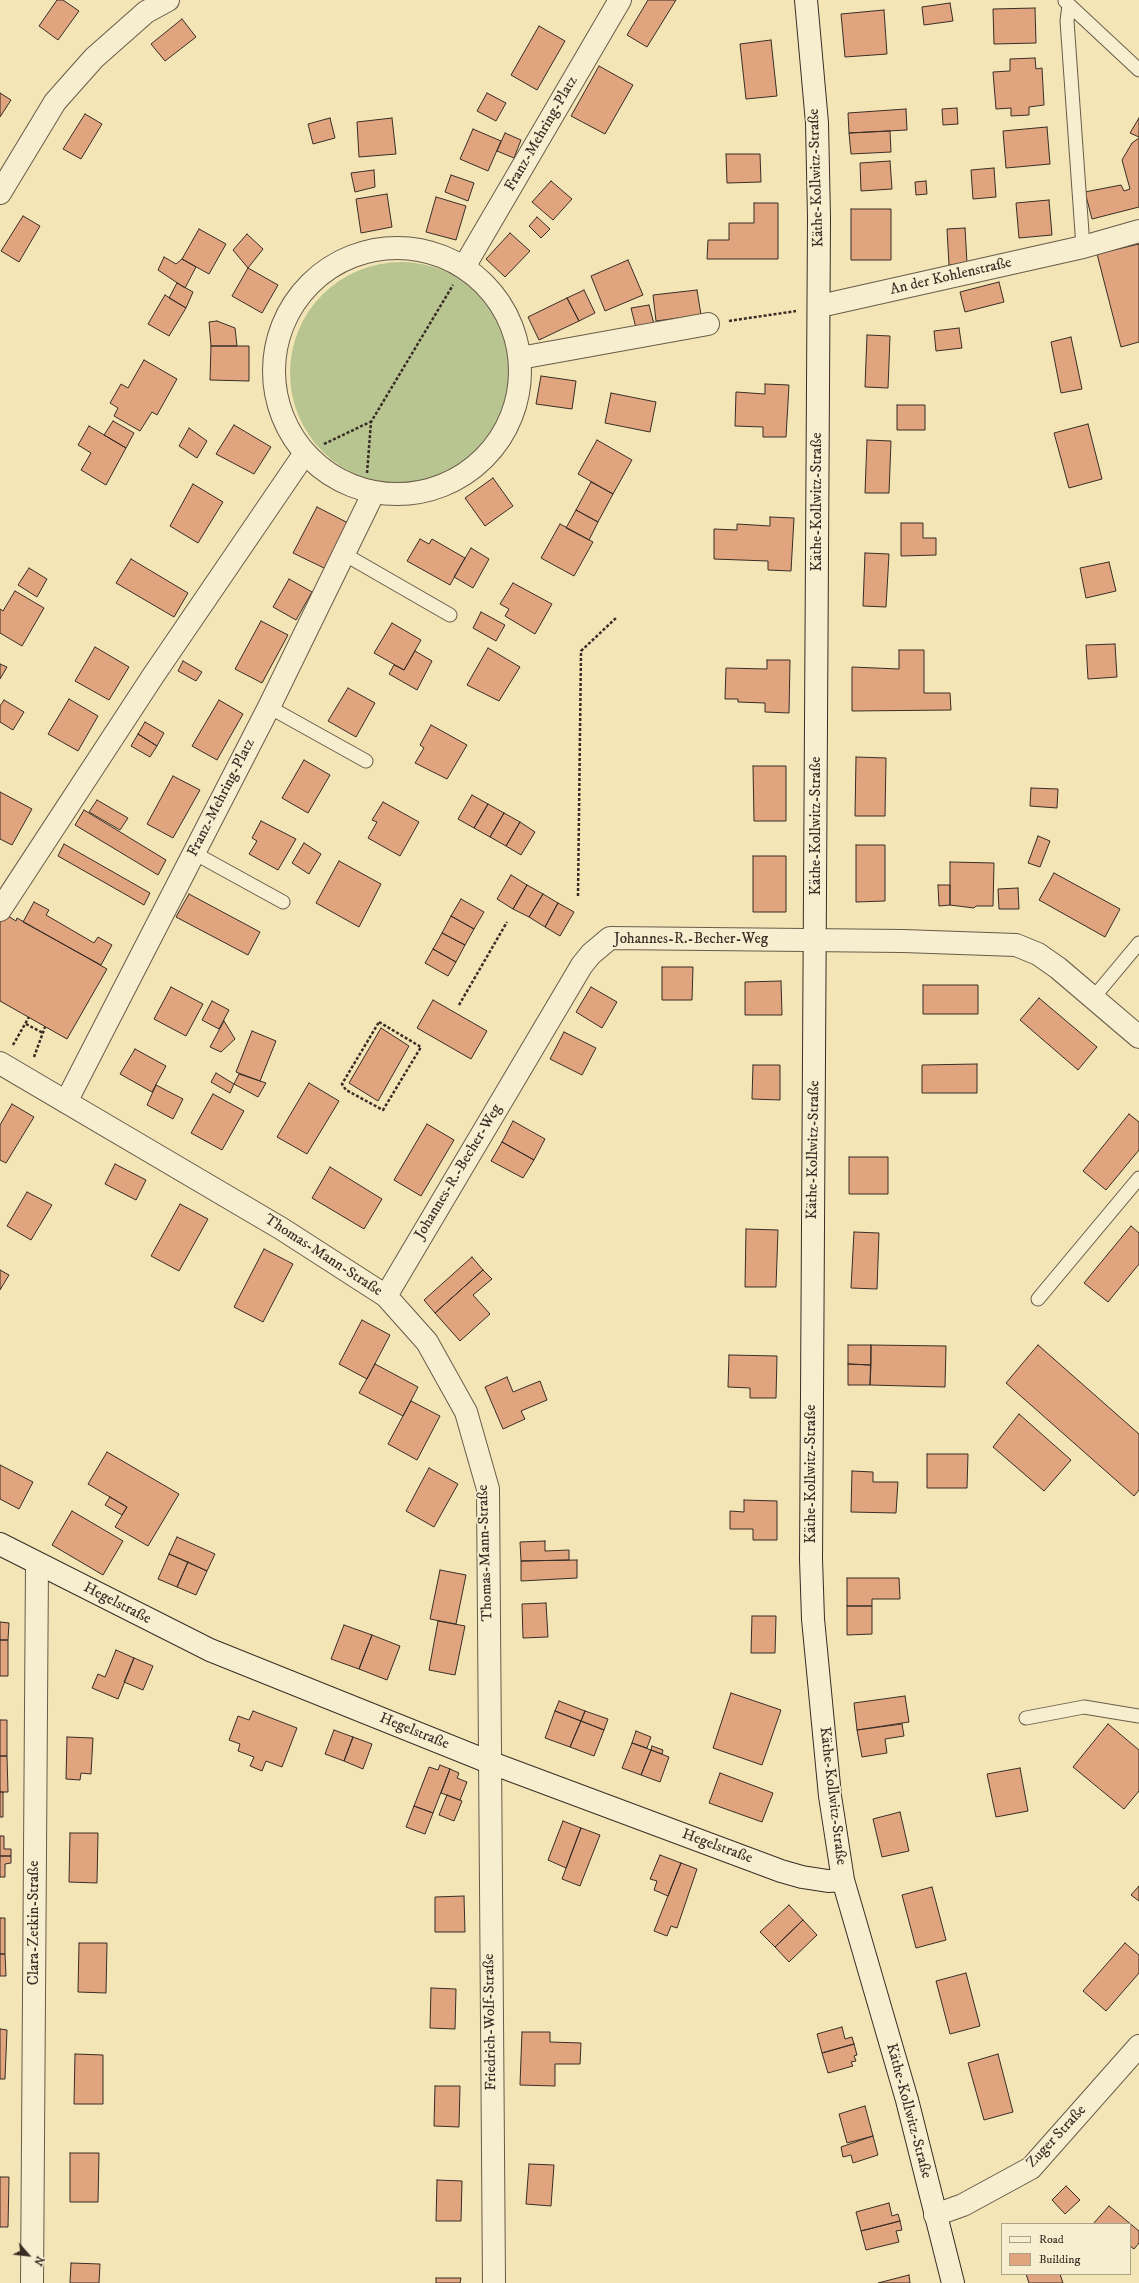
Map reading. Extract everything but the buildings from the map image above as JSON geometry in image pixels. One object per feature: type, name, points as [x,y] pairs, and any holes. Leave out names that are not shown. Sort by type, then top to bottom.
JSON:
[{"type":"street","points":[[0,193],[55,102],[142,6],[168,0]]},
{"type":"street","name":"Franz-Mehring-Platz","points":[[464,267],[620,0]]},
{"type":"street","name":"Käthe-Kollwitz-Straße","points":[[806,0],[817,122],[820,306],[812,1567],[818,1681],[830,1796],[843,1880],[905,2093],[953,2283]]},
{"type":"street","name":"An der Kohlenstraße","points":[[820,306],[1083,247],[1139,231]]},
{"type":"street","points":[[377,249],[418,249],[444,257],[464,267],[489,289],[501,306],[511,325],[520,358],[519,381],[514,409],[502,435],[478,463],[461,475],[436,487],[408,493],[370,491],[338,479],[321,467],[305,453],[283,418],[276,391],[274,364],[284,323],[306,289],[326,270],[338,263],[352,256],[377,249]]},
{"type":"street","points":[[520,358],[708,324]]},
{"type":"street","points":[[0,910],[145,689],[305,453]]},
{"type":"street","name":"Franz-Mehring-Platz","points":[[66,1102],[269,707],[344,554],[370,491]]},
{"type":"street","name":"Johannes-R.-Becher-Weg","points":[[386,1296],[582,965],[591,954],[610,938],[816,940],[1016,945],[1038,954],[1094,997],[1139,1037]]},
{"type":"street","name":"Thomas-Mann-Straße","points":[[1,1063],[282,1229],[386,1296],[426,1342],[466,1412],[488,1489],[489,1762]]},
{"type":"street","name":"Hegelstraße","points":[[0,1544],[210,1650],[489,1762],[781,1871],[802,1877],[828,1881],[843,1880]]},
{"type":"street","name":"Clara-Zetkin-Straße","points":[[32,2283],[37,1564]]},
{"type":"street","name":"Friedrich-Wolf-Straße","points":[[489,1762],[494,2283]]},
{"type":"street","name":"Zuger Straße","points":[[936,2215],[963,2205],[1031,2168],[1139,2046]]},
{"type":"lane","points":[[1066,3],[1139,70]]},
{"type":"lane","points":[[1066,3],[1083,247]]},
{"type":"lane","points":[[344,554],[450,615]]},
{"type":"lane","points":[[269,707],[366,761]]},
{"type":"lane","points":[[194,854],[283,902]]},
{"type":"lane","points":[[1094,997],[1139,943]]},
{"type":"lane","points":[[1038,1299],[1139,1178]]},
{"type":"lane","points":[[1026,1718],[1084,1707],[1139,1716]]},
{"type":"path","points":[[370,491],[371,422],[464,267]]},
{"type":"path","points":[[708,324],[794,312]]},
{"type":"path","points":[[305,453],[371,422]]},
{"type":"path","points":[[578,896],[581,651],[616,618]]},
{"type":"path","points":[[459,1005],[507,922]]},
{"type":"path","points":[[1,1063],[29,1018]]},
{"type":"path","points":[[379,1022],[421,1047],[383,1110],[346,1090],[342,1084],[379,1022]]},
{"type":"path","points":[[26,1023],[43,1034]]},
{"type":"path","points":[[25,1078],[45,1027]]},
{"type":"green space","points":[[390,262],[412,262],[444,270],[472,287],[480,294],[493,311],[504,330],[510,351],[512,373],[510,395],[504,416],[487,444],[480,452],[463,465],[444,476],[412,484],[390,484],[358,476],[330,459],[315,444],[298,416],[290,384],[290,362],[298,330],[315,302],[330,287],[358,270]]}]
